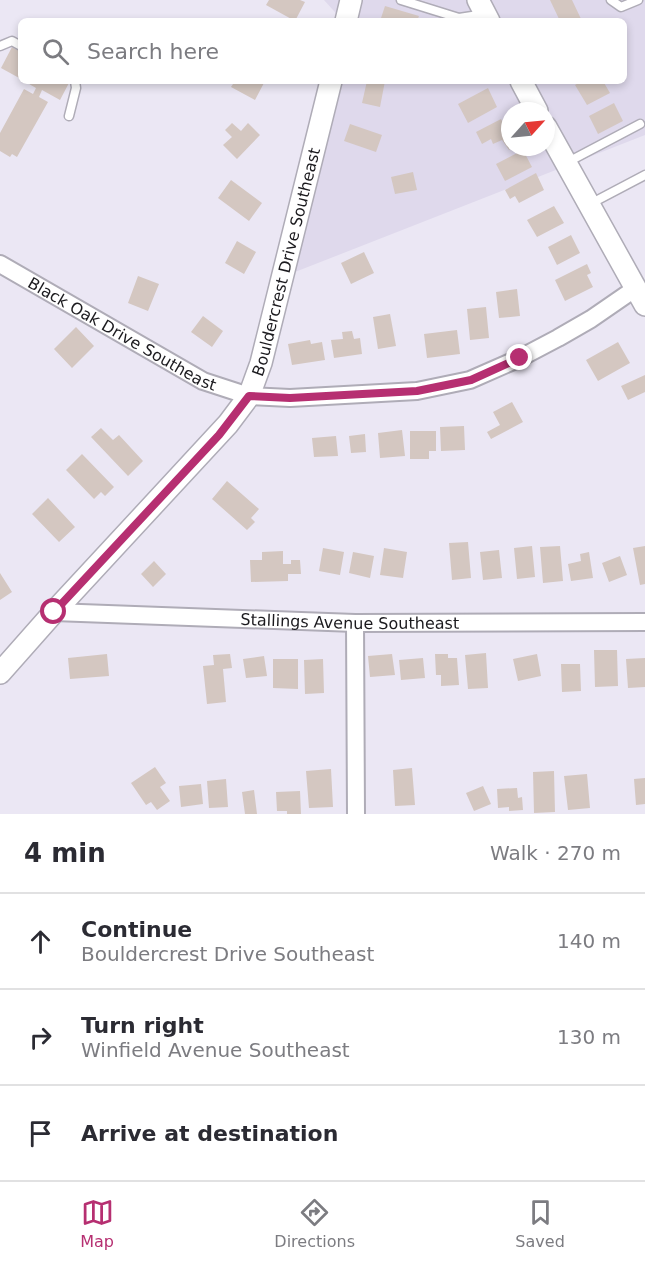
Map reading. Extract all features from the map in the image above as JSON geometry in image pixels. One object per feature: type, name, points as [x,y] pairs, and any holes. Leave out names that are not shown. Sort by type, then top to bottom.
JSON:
[{"type":"street","points":[[347,18],[351,0]]},
{"type":"street","name":"Bouldercrest Drive Southeast","points":[[0,673],[219,435],[249,396],[261,363],[330,84]]},
{"type":"street","points":[[523,84],[532,102]]},
{"type":"street","points":[[555,144],[640,297]]},
{"type":"street","name":"Black Oak Drive Southeast","points":[[0,264],[203,381],[249,396],[290,398],[417,391],[471,380],[520,358],[591,319],[640,297]]},
{"type":"street","name":"Stallings Avenue Southeast","points":[[54,612],[355,623],[645,622]]},
{"type":"street","points":[[355,623],[356,814]]},
{"type":"lane","points":[[401,0],[459,18],[484,12]]},
{"type":"lane","points":[[611,0],[621,7],[638,0]]},
{"type":"lane","points":[[0,46],[12,41],[18,44]]},
{"type":"lane","points":[[69,116],[75,84]]},
{"type":"lane","points":[[565,163],[640,124]]},
{"type":"lane","points":[[588,205],[645,175]]},
{"type":"shaded area","points":[[324,0],[645,0],[645,135],[295,272],[336,84],[627,84],[627,18],[340,18]]},
{"type":"building","points":[[269,0],[305,2],[297,18],[290,18],[266,5]]},
{"type":"building","points":[[550,0],[572,0],[581,18],[559,18]]},
{"type":"building","points":[[385,6],[419,16],[418,18],[381,18]]},
{"type":"building","points":[[12,47],[18,50],[18,77],[1,68]]},
{"type":"building","points":[[29,84],[68,84],[60,100],[42,90],[39,97],[48,102],[17,157],[12,154],[10,157],[0,151],[0,133],[24,89],[33,94],[36,88]]},
{"type":"building","points":[[233,84],[263,84],[255,100],[231,87]]},
{"type":"building","points":[[366,84],[384,84],[380,107],[362,103]]},
{"type":"building","points":[[605,84],[610,93],[587,105],[575,85]]},
{"type":"building","points":[[488,88],[497,107],[468,123],[458,104]]},
{"type":"building","points":[[614,103],[623,121],[598,134],[589,116]]},
{"type":"building","points":[[501,119],[501,140],[493,144],[491,139],[482,144],[476,132]]},
{"type":"building","points":[[232,123],[241,131],[248,123],[260,135],[237,159],[223,145],[232,137],[225,130]]},
{"type":"building","points":[[350,124],[382,135],[376,152],[344,141]]},
{"type":"building","points":[[511,156],[526,156],[532,167],[505,181],[496,164]]},
{"type":"building","points":[[413,172],[417,190],[395,194],[391,177]]},
{"type":"building","points":[[536,173],[544,190],[519,203],[515,196],[510,199],[505,190]]},
{"type":"building","points":[[231,180],[262,203],[249,221],[218,198]]},
{"type":"building","points":[[554,206],[564,223],[537,237],[527,220]]},
{"type":"building","points":[[571,235],[580,253],[557,265],[548,247]]},
{"type":"building","points":[[237,241],[256,252],[244,274],[225,263]]},
{"type":"building","points":[[364,252],[374,273],[351,284],[341,263]]},
{"type":"building","points":[[587,264],[591,273],[587,275],[593,287],[565,301],[555,280]]},
{"type":"building","points":[[138,276],[159,284],[148,311],[128,303]]},
{"type":"building","points":[[517,289],[520,316],[499,318],[496,292]]},
{"type":"building","points":[[486,307],[489,338],[470,340],[467,309]]},
{"type":"building","points":[[390,314],[396,346],[378,349],[373,317]]},
{"type":"building","points":[[203,316],[223,331],[212,347],[191,332]]},
{"type":"building","points":[[76,327],[94,346],[72,368],[54,349]]},
{"type":"building","points":[[457,330],[460,354],[427,358],[424,334]]},
{"type":"building","points":[[352,331],[354,339],[360,338],[362,354],[334,358],[331,340],[343,339],[342,332]]},
{"type":"building","points":[[310,340],[311,344],[322,342],[325,360],[292,365],[288,344]]},
{"type":"building","points":[[618,342],[630,363],[598,381],[586,360]]},
{"type":"building","points":[[645,375],[645,392],[628,400],[621,386]]},
{"type":"building","points":[[512,402],[523,422],[491,439],[487,432],[500,425],[493,412]]},
{"type":"building","points":[[464,426],[465,450],[441,451],[440,427]]},
{"type":"building","points":[[101,428],[113,440],[119,435],[143,461],[128,476],[91,437]]},
{"type":"building","points":[[402,430],[405,456],[380,458],[378,433]]},
{"type":"building","points":[[410,431],[436,431],[436,451],[429,451],[429,459],[410,459]]},
{"type":"building","points":[[365,434],[366,452],[351,453],[349,436]]},
{"type":"building","points":[[336,436],[338,456],[314,457],[312,438]]},
{"type":"building","points":[[82,454],[114,487],[105,496],[101,492],[94,499],[66,470]]},
{"type":"building","points":[[227,481],[259,509],[251,518],[255,522],[247,530],[212,499]]},
{"type":"building","points":[[48,498],[75,527],[59,542],[32,514]]},
{"type":"building","points":[[468,542],[471,578],[452,580],[449,543]]},
{"type":"building","points":[[532,546],[535,577],[517,579],[514,548]]},
{"type":"building","points":[[560,546],[563,581],[543,583],[540,547]]},
{"type":"building","points":[[645,546],[645,584],[640,585],[633,548]]},
{"type":"building","points":[[323,548],[344,552],[340,575],[319,571]]},
{"type":"building","points":[[384,548],[407,552],[403,578],[380,575]]},
{"type":"building","points":[[499,550],[502,578],[483,580],[480,552]]},
{"type":"building","points":[[283,551],[283,564],[291,564],[291,560],[300,560],[301,574],[288,574],[288,581],[251,582],[250,560],[262,560],[262,552]]},
{"type":"building","points":[[353,552],[374,556],[370,578],[349,573]]},
{"type":"building","points":[[589,552],[593,578],[571,581],[568,564],[581,561],[580,554]]},
{"type":"building","points":[[620,556],[627,575],[609,582],[602,563]]},
{"type":"building","points":[[154,561],[166,574],[153,587],[141,574]]},
{"type":"building","points":[[0,573],[12,592],[0,600]]},
{"type":"building","points":[[594,650],[617,650],[618,686],[595,687]]},
{"type":"building","points":[[486,653],[488,688],[468,689],[465,655]]},
{"type":"building","points":[[107,654],[109,676],[70,679],[68,658]]},
{"type":"building","points":[[230,654],[232,668],[223,669],[226,702],[207,704],[203,666],[214,665],[213,655]]},
{"type":"building","points":[[392,654],[395,675],[370,677],[368,656]]},
{"type":"building","points":[[435,654],[448,654],[448,658],[457,658],[459,685],[441,686],[441,675],[436,675]]},
{"type":"building","points":[[537,654],[541,676],[518,681],[513,659]]},
{"type":"building","points":[[264,656],[267,676],[246,678],[243,659]]},
{"type":"building","points":[[423,658],[425,678],[401,680],[399,660]]},
{"type":"building","points":[[645,658],[645,687],[628,688],[626,659]]},
{"type":"building","points":[[273,659],[298,659],[298,689],[273,688]]},
{"type":"building","points":[[323,659],[324,693],[305,694],[304,660]]},
{"type":"building","points":[[561,664],[580,664],[581,691],[562,692]]},
{"type":"building","points":[[155,767],[166,783],[160,787],[170,801],[157,810],[151,802],[146,805],[131,783]]},
{"type":"building","points":[[412,768],[415,805],[395,806],[393,770]]},
{"type":"building","points":[[331,769],[333,807],[309,808],[306,771]]},
{"type":"building","points":[[554,771],[555,812],[534,813],[533,772]]},
{"type":"building","points":[[587,774],[590,808],[568,810],[564,776]]},
{"type":"building","points":[[645,778],[645,804],[636,805],[634,779]]},
{"type":"building","points":[[226,779],[228,807],[209,808],[207,781]]},
{"type":"building","points":[[201,784],[203,804],[181,807],[179,786]]},
{"type":"building","points":[[483,786],[491,804],[474,811],[466,793]]},
{"type":"building","points":[[517,788],[518,798],[522,797],[523,810],[509,811],[509,807],[498,808],[497,789]]},
{"type":"building","points":[[254,790],[257,814],[245,814],[242,792]]},
{"type":"building","points":[[300,791],[301,814],[277,811],[276,792]]},
{"type":"route","points":[[54,612],[219,435],[249,396],[290,398],[417,391],[471,380],[520,358]]}]
